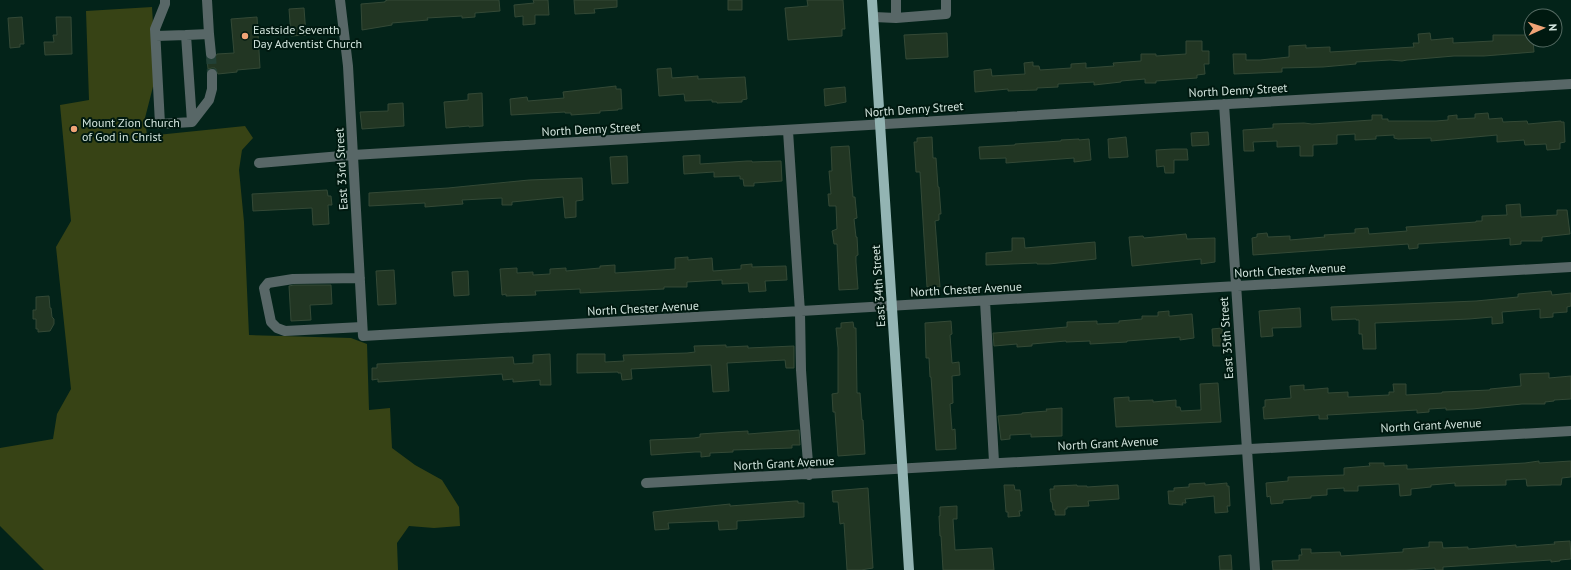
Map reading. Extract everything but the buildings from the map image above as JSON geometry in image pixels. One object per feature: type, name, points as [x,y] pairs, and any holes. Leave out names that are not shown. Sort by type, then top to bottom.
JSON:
[{"type":"main road","name":"East 34th Street","points":[[872,0],[909,570]]},
{"type":"street","points":[[165,0],[155,29],[160,124],[192,122],[209,100],[212,89],[212,74]]},
{"type":"street","points":[[207,0],[208,34],[211,54]]},
{"type":"street","name":"East 33rd Street","points":[[340,0],[348,66],[363,332]]},
{"type":"street","points":[[896,0],[896,18]]},
{"type":"street","points":[[874,17],[896,18],[946,14],[946,0]]},
{"type":"street","points":[[156,36],[208,34]]},
{"type":"street","points":[[186,35],[192,122]]},
{"type":"street","name":"North Denny Street","points":[[259,163],[353,155],[788,131],[880,124],[1571,84]]},
{"type":"street","name":"East 35th Street","points":[[1224,104],[1255,570]]},
{"type":"street","points":[[788,131],[800,312],[802,384],[809,475]]},
{"type":"street","name":"North Chester Avenue","points":[[360,278],[293,279],[268,284],[264,288],[271,322],[277,328],[285,331],[363,332],[800,312],[1571,267]]},
{"type":"street","points":[[985,301],[994,462]]},
{"type":"street","name":"North Grant Avenue","points":[[646,483],[809,475],[994,462],[1571,430]]},
{"type":"green space","points":[[152,7],[156,75],[145,118],[147,136],[245,126],[253,138],[242,150],[239,170],[244,222],[249,335],[351,338],[367,344],[369,410],[390,408],[392,448],[415,465],[442,480],[459,507],[460,526],[434,528],[409,526],[397,543],[398,570],[44,570],[0,526],[0,448],[53,439],[57,414],[71,389],[56,247],[71,221],[60,105],[89,100],[86,11]]},
{"type":"tunnel","points":[[211,54],[212,74]]},
{"type":"place","name":"Eastside Seventh Day Adventist Church","points":[[245,36]]},
{"type":"place","name":"Mount Zion Church of God in Christ","points":[[74,129]]}]
